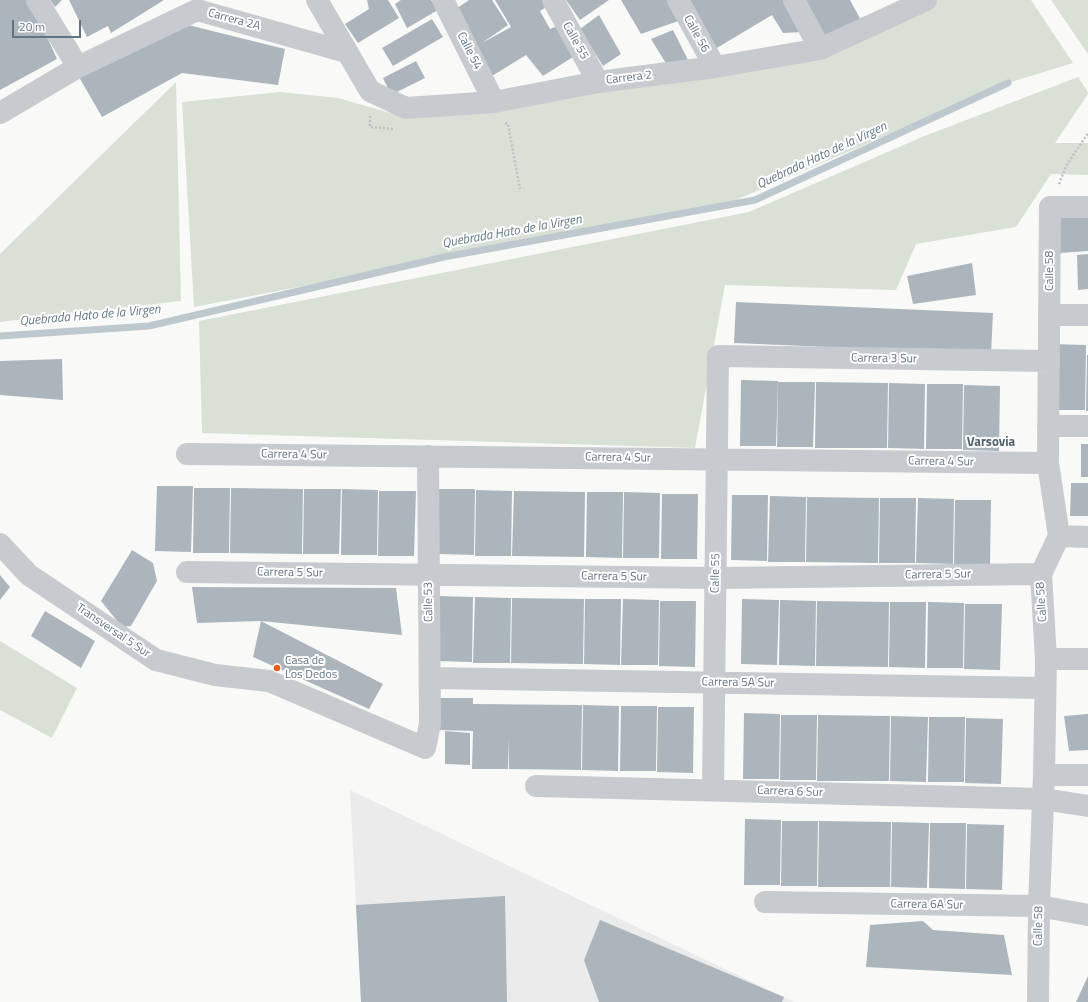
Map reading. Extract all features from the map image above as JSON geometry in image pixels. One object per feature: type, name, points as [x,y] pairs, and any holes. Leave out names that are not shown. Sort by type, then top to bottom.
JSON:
[{"type":"street","points":[[38,0],[78,67]]},
{"type":"street","points":[[317,0],[370,91]]},
{"type":"street","name":"Calle 54","points":[[443,0],[494,102]]},
{"type":"street","name":"Calle 55","points":[[553,0],[598,82]]},
{"type":"street","name":"Calle 56","points":[[678,0],[715,67]]},
{"type":"street","points":[[794,0],[820,49]]},
{"type":"street","name":"Carrera 2","points":[[370,91],[406,108],[494,102],[598,82],[715,67],[820,49],[919,2]]},
{"type":"street","name":"Carrera 2A","points":[[0,113],[78,67],[194,5],[346,52]]},
{"type":"street","points":[[1050,207],[1088,207]]},
{"type":"street","name":"Calle 58","points":[[1038,998],[1046,659],[1040,574],[1059,536],[1048,463],[1050,207]]},
{"type":"street","points":[[1049,315],[1088,315]]},
{"type":"street","name":"Calle 55","points":[[713,790],[718,356]]},
{"type":"street","name":"Carrera 3 Sur","points":[[718,356],[1049,360]]},
{"type":"street","points":[[1048,426],[1088,426]]},
{"type":"street","name":"Carrera 4 Sur","points":[[187,454],[1048,463]]},
{"type":"street","name":"Calle 53","points":[[424,748],[430,724],[428,456]]},
{"type":"street","points":[[1059,536],[1088,537]]},
{"type":"street","name":"Transversal 5 Sur","points":[[0,544],[29,575],[156,660],[215,675],[269,681],[424,748]]},
{"type":"street","name":"Carrera 5 Sur","points":[[188,572],[716,578],[1040,574]]},
{"type":"street","points":[[1046,659],[1088,659]]},
{"type":"street","name":"Carrera 5A Sur","points":[[430,678],[1045,688]]},
{"type":"street","points":[[1044,775],[1088,775]]},
{"type":"street","name":"Carrera 6 Sur","points":[[536,786],[1043,799],[1088,806]]},
{"type":"street","name":"Carrera 6A Sur","points":[[765,902],[1039,906],[1088,915]]},
{"type":"path","points":[[370,91],[370,127],[400,129]]},
{"type":"path","points":[[502,122],[508,124],[520,189]]},
{"type":"path","points":[[1050,207],[1066,166],[1088,133]]},
{"type":"shaded area","points":[[934,0],[1031,0],[1073,63],[1008,83],[722,206],[194,307],[182,102],[280,92],[338,98],[408,118],[808,60]]},
{"type":"shaded area","points":[[1051,0],[1088,0],[1088,54]]},
{"type":"shaded area","points":[[1078,77],[1088,94],[1055,143],[1088,143],[1088,175],[1051,174],[1016,227],[916,244],[896,290],[725,285],[695,448],[202,433],[199,321],[749,212],[922,137]]},
{"type":"shaded area","points":[[176,82],[181,301],[0,322],[0,254]]},
{"type":"shaded area","points":[[0,641],[77,688],[52,738],[0,710]]},
{"type":"shaded area","points":[[350,790],[794,1002],[361,1002]]},
{"type":"building","points":[[0,0],[27,0],[38,17],[57,59],[0,90]]},
{"type":"building","points":[[50,0],[62,0],[55,7]]},
{"type":"building","points":[[69,0],[164,0],[111,33],[108,26],[87,37]]},
{"type":"building","points":[[367,0],[388,0],[399,18],[358,43],[345,24],[369,9]]},
{"type":"building","points":[[401,0],[431,0],[438,10],[407,28],[395,4]]},
{"type":"building","points":[[469,0],[492,0],[508,25],[482,43],[511,27],[495,0],[551,0],[553,3],[540,11],[550,29],[560,25],[576,55],[543,76],[526,55],[492,76],[456,9]]},
{"type":"building","points":[[566,0],[609,0],[580,20]]},
{"type":"building","points":[[621,0],[675,0],[687,18],[641,34]]},
{"type":"building","points":[[688,0],[786,0],[804,32],[783,33],[772,15],[715,49]]},
{"type":"building","points":[[807,0],[850,0],[862,22],[824,43],[802,3]]},
{"type":"building","points":[[599,15],[621,54],[603,66],[580,29]]},
{"type":"building","points":[[432,19],[443,37],[393,66],[382,48]]},
{"type":"building","points":[[176,22],[285,49],[278,85],[182,73],[102,117],[79,77]]},
{"type":"building","points":[[673,30],[688,60],[667,65],[651,39]]},
{"type":"building","points":[[416,61],[425,78],[391,95],[383,78]]},
{"type":"building","points":[[1057,211],[1088,212],[1088,251],[1059,253]]},
{"type":"building","points":[[1088,254],[1088,289],[1078,290],[1077,255]]},
{"type":"building","points":[[972,263],[976,295],[913,304],[907,276]]},
{"type":"building","points":[[736,302],[993,313],[991,354],[734,343]]},
{"type":"building","points":[[1050,344],[1086,345],[1085,410],[1049,410]]},
{"type":"building","points":[[1087,355],[1088,411],[1086,411]]},
{"type":"building","points":[[62,359],[63,400],[0,395],[0,361]]},
{"type":"building","points":[[741,380],[778,381],[776,446],[740,446]]},
{"type":"building","points":[[778,382],[815,382],[813,447],[777,447]]},
{"type":"building","points":[[816,382],[888,383],[887,448],[815,448]]},
{"type":"building","points":[[889,383],[925,384],[924,449],[888,448]]},
{"type":"building","points":[[927,384],[963,384],[962,449],[926,449]]},
{"type":"building","points":[[964,385],[1000,386],[999,451],[963,450]]},
{"type":"building","points":[[1081,444],[1088,444],[1088,477],[1081,477]]},
{"type":"building","points":[[1071,483],[1088,483],[1088,516],[1070,516]]},
{"type":"building","points":[[157,486],[193,486],[191,552],[155,551]]},
{"type":"building","points":[[194,488],[230,488],[229,553],[193,553]]},
{"type":"building","points":[[231,488],[303,489],[302,554],[230,553]]},
{"type":"building","points":[[304,489],[341,489],[339,554],[303,554]]},
{"type":"building","points":[[342,489],[378,490],[377,555],[341,555]]},
{"type":"building","points":[[439,489],[475,489],[474,555],[438,554]]},
{"type":"building","points":[[476,490],[512,491],[511,556],[475,556]]},
{"type":"building","points":[[379,491],[416,491],[414,556],[378,556]]},
{"type":"building","points":[[514,491],[585,492],[584,557],[512,556]]},
{"type":"building","points":[[587,492],[623,492],[622,558],[586,557]]},
{"type":"building","points":[[624,492],[660,493],[659,558],[623,558]]},
{"type":"building","points":[[662,494],[698,494],[697,559],[661,559]]},
{"type":"building","points":[[732,495],[768,495],[767,561],[731,560]]},
{"type":"building","points":[[770,496],[806,497],[805,562],[768,562]]},
{"type":"building","points":[[807,497],[879,498],[878,563],[806,562]]},
{"type":"building","points":[[880,498],[916,498],[915,563],[879,563]]},
{"type":"building","points":[[918,498],[954,499],[953,564],[916,563]]},
{"type":"building","points":[[955,500],[991,500],[990,565],[954,565]]},
{"type":"building","points":[[132,550],[153,563],[157,581],[131,626],[122,627],[101,601]]},
{"type":"building","points":[[0,575],[10,587],[0,600]]},
{"type":"building","points":[[192,587],[396,588],[402,635],[261,621],[197,623]]},
{"type":"building","points":[[437,596],[473,597],[472,662],[436,661]]},
{"type":"building","points":[[475,597],[511,598],[510,663],[473,663]]},
{"type":"building","points":[[512,598],[584,599],[583,664],[511,663]]},
{"type":"building","points":[[585,599],[621,599],[620,665],[584,664]]},
{"type":"building","points":[[623,599],[659,600],[658,665],[621,665]]},
{"type":"building","points":[[742,599],[779,600],[777,665],[741,664]]},
{"type":"building","points":[[780,600],[816,601],[815,666],[779,665]]},
{"type":"building","points":[[660,601],[696,601],[695,667],[659,666]]},
{"type":"building","points":[[817,601],[889,602],[888,667],[816,666]]},
{"type":"building","points":[[890,602],[926,602],[925,668],[889,667]]},
{"type":"building","points":[[928,602],[964,603],[963,668],[927,668]]},
{"type":"building","points":[[965,604],[1002,604],[1000,670],[964,669]]},
{"type":"building","points":[[45,611],[95,641],[81,668],[31,636]]},
{"type":"building","points":[[261,621],[383,684],[369,709],[253,657]]},
{"type":"building","points":[[437,698],[473,698],[473,704],[582,705],[581,770],[509,769],[509,737],[508,769],[472,769],[473,731],[436,730]]},
{"type":"building","points":[[583,705],[619,706],[618,771],[582,770]]},
{"type":"building","points":[[621,706],[657,706],[656,771],[620,771]]},
{"type":"building","points":[[658,707],[694,707],[693,773],[657,772]]},
{"type":"building","points":[[744,713],[780,714],[779,779],[743,779]]},
{"type":"building","points":[[1088,714],[1088,750],[1069,751],[1064,716]]},
{"type":"building","points":[[781,715],[817,715],[816,780],[780,780]]},
{"type":"building","points":[[818,715],[890,716],[889,781],[817,781]]},
{"type":"building","points":[[891,716],[928,717],[926,782],[890,781]]},
{"type":"building","points":[[929,717],[965,717],[964,782],[928,782]]},
{"type":"building","points":[[966,718],[1003,719],[1001,784],[965,783]]},
{"type":"building","points":[[445,731],[470,733],[470,765],[445,764]]},
{"type":"building","points":[[745,819],[781,820],[780,885],[744,885]]},
{"type":"building","points":[[782,821],[818,821],[817,886],[781,886]]},
{"type":"building","points":[[819,821],[891,822],[890,887],[818,887]]},
{"type":"building","points":[[892,822],[929,823],[927,888],[891,887]]},
{"type":"building","points":[[930,823],[966,823],[965,889],[929,888]]},
{"type":"building","points":[[967,824],[1004,825],[1002,890],[966,889]]},
{"type":"building","points":[[505,896],[507,1002],[361,1002],[356,905]]},
{"type":"building","points":[[600,920],[784,997],[782,1002],[599,1002],[584,960]]},
{"type":"building","points":[[923,921],[933,930],[1004,935],[1012,975],[866,967],[870,925]]},
{"type":"building","points":[[1088,976],[1088,1002],[1076,1002]]},
{"type":"waterway","name":"Quebrada Hato de la Virgen","points":[[0,336],[149,326],[444,257],[755,200],[1008,83]]},
{"type":"place","name":"Casa de Los Dedos","points":[[277,668]]},
{"type":"district","name":"Varsovia","points":[[991,443]]}]
